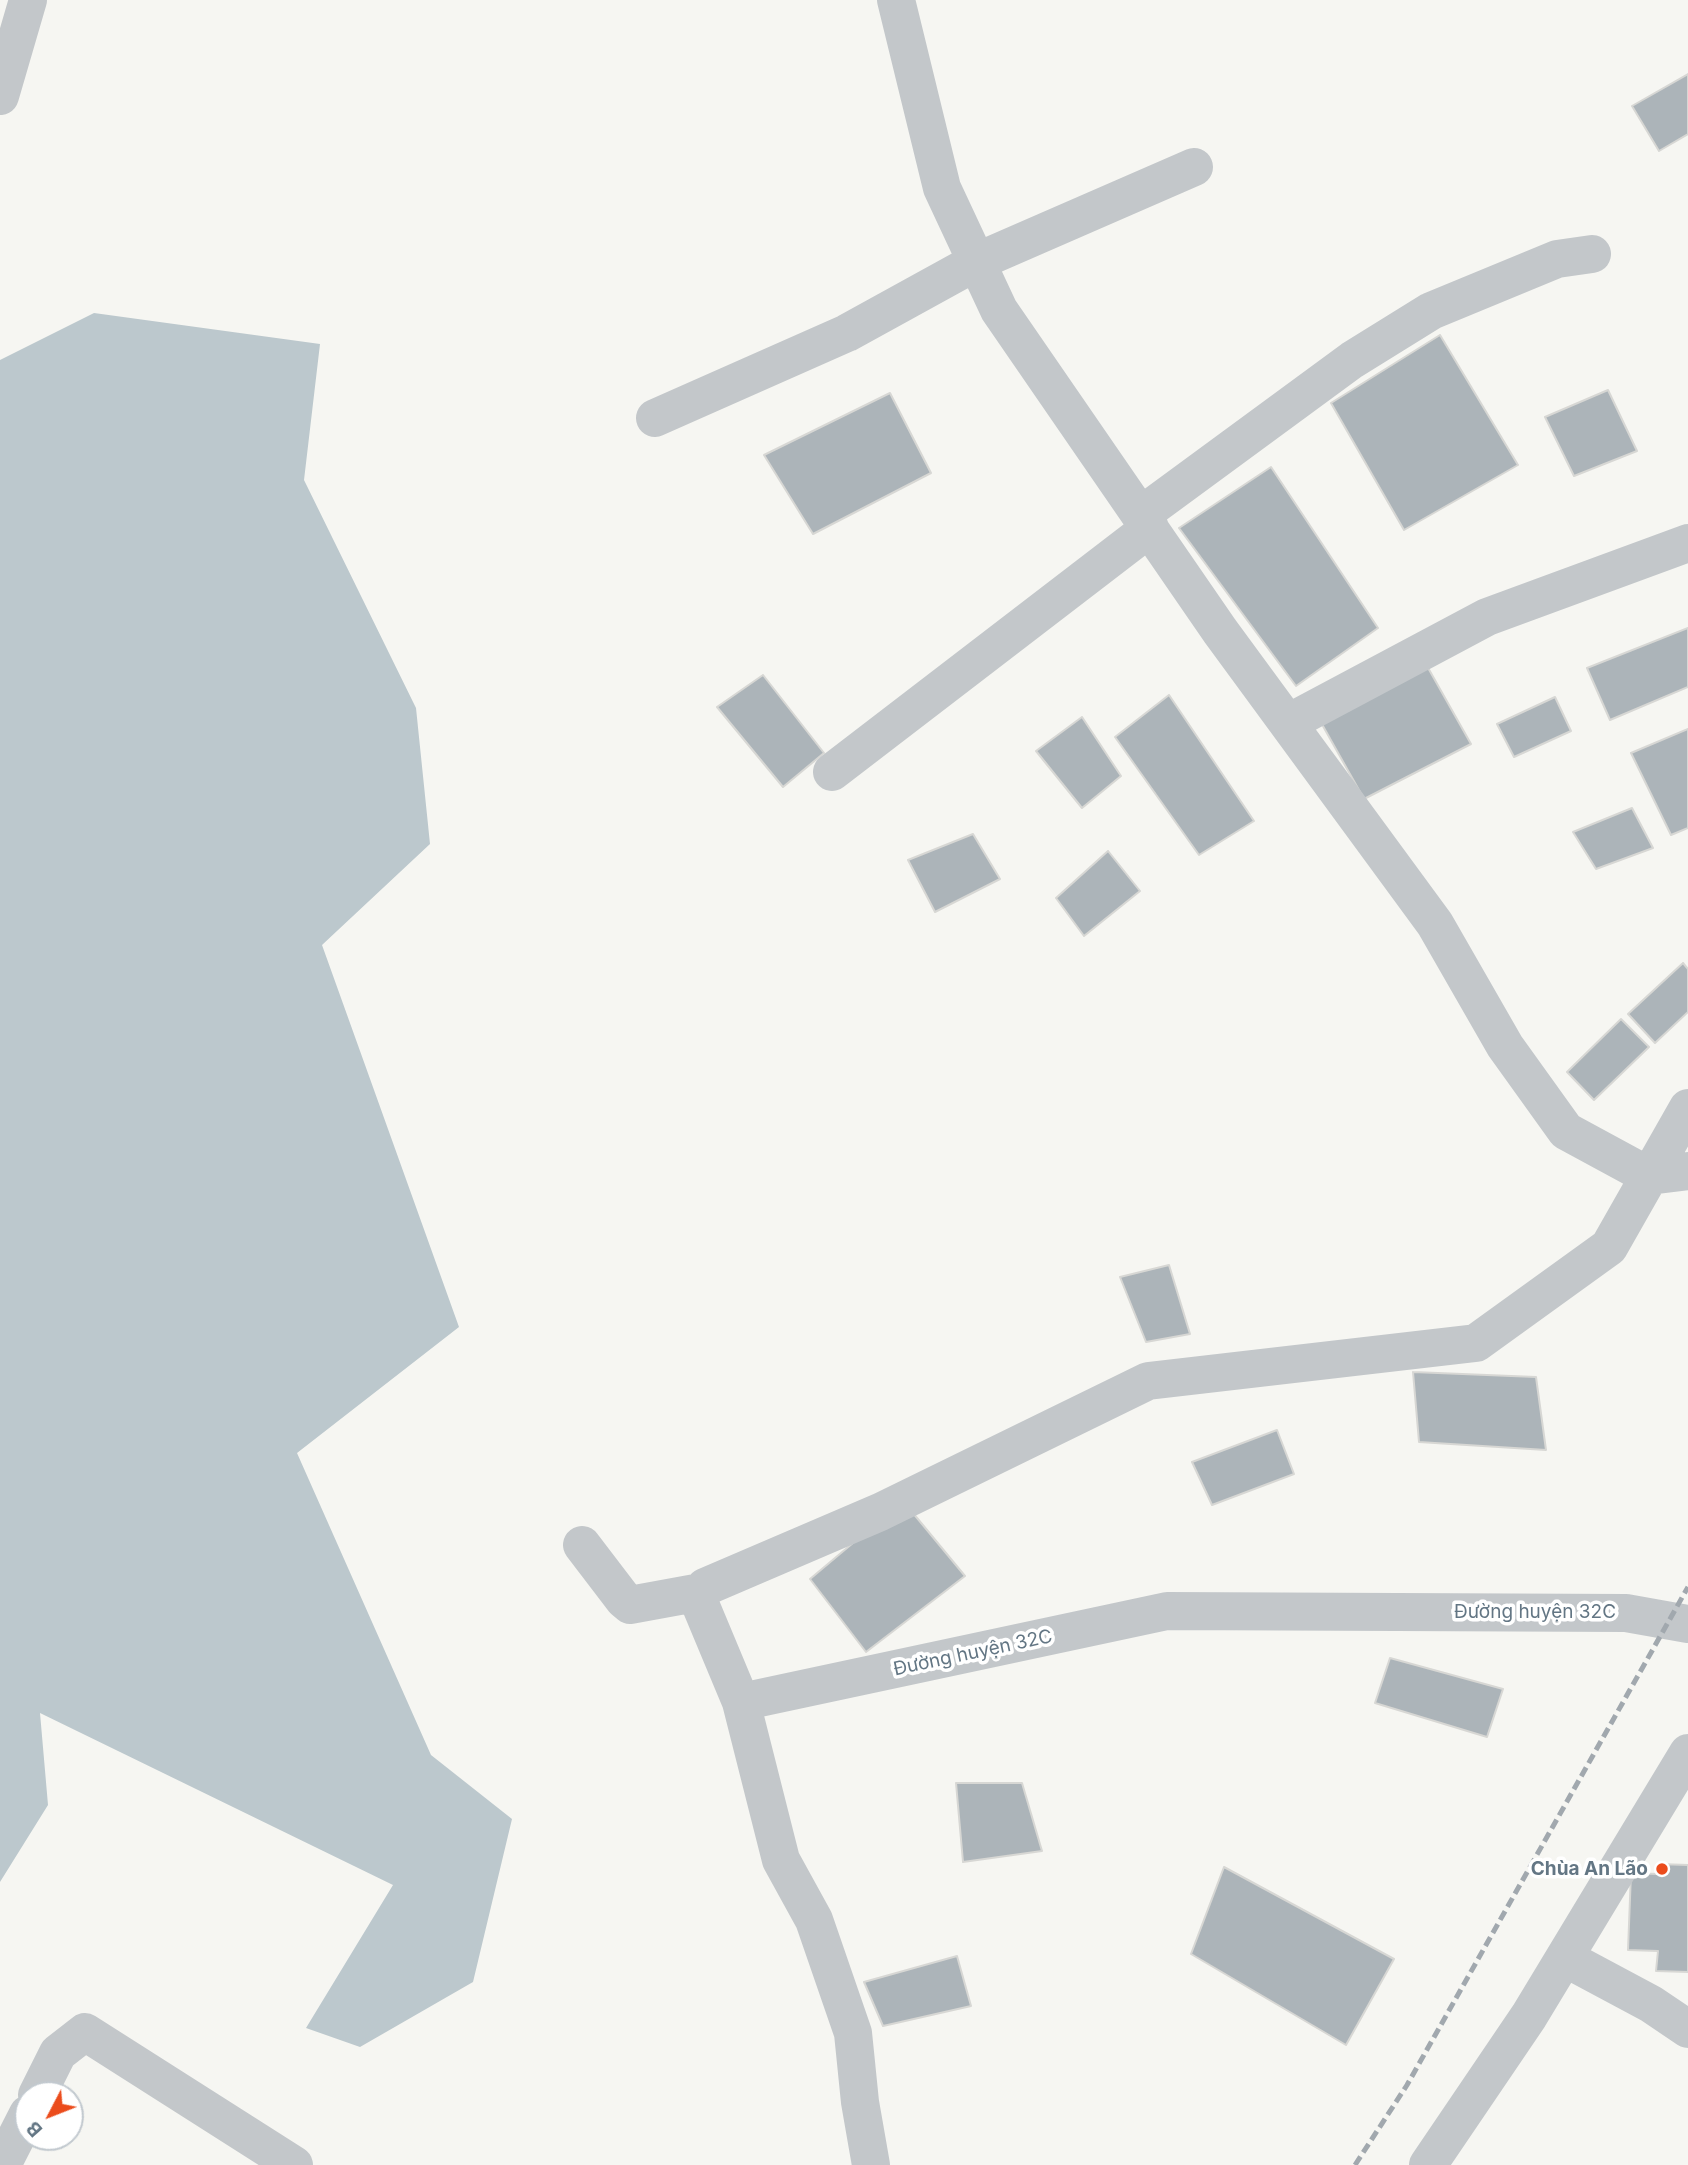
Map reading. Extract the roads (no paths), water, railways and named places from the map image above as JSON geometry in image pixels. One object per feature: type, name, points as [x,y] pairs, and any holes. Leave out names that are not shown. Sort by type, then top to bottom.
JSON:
[{"type":"street","points":[[0,96],[28,0]]},
{"type":"street","points":[[896,0],[942,188],[999,310],[1220,631],[1435,924],[1505,1046],[1566,1131],[1649,1176],[1688,1171]]},
{"type":"street","points":[[655,418],[847,333],[976,262],[1194,167]]},
{"type":"street","points":[[832,772],[1352,360],[1431,311],[1557,259],[1592,254]]},
{"type":"street","points":[[1289,723],[1487,617],[1688,543]]},
{"type":"street","points":[[871,2165],[860,2102],[853,2033],[814,1920],[781,1860],[741,1702],[698,1600],[701,1592],[705,1587],[880,1513],[1149,1381],[1476,1343],[1609,1247],[1688,1108]]},
{"type":"street","points":[[582,1545],[630,1605],[701,1592]]},
{"type":"street","name":"Đường huyện 32C","points":[[741,1702],[1167,1611],[1626,1613],[1688,1624]]},
{"type":"street","points":[[1428,2165],[1529,2016],[1688,1753]]},
{"type":"street","points":[[1564,1958],[1651,2004],[1688,2029]]},
{"type":"street","points":[[44,2081],[58,2053],[85,2032],[293,2165]]},
{"type":"street","points":[[2,2165],[14,2141]]},
{"type":"railway","points":[[1355,2165],[1407,2085],[1688,1587]]},
{"type":"place","name":"Chùa An Lão","points":[[1662,1869]]}]
